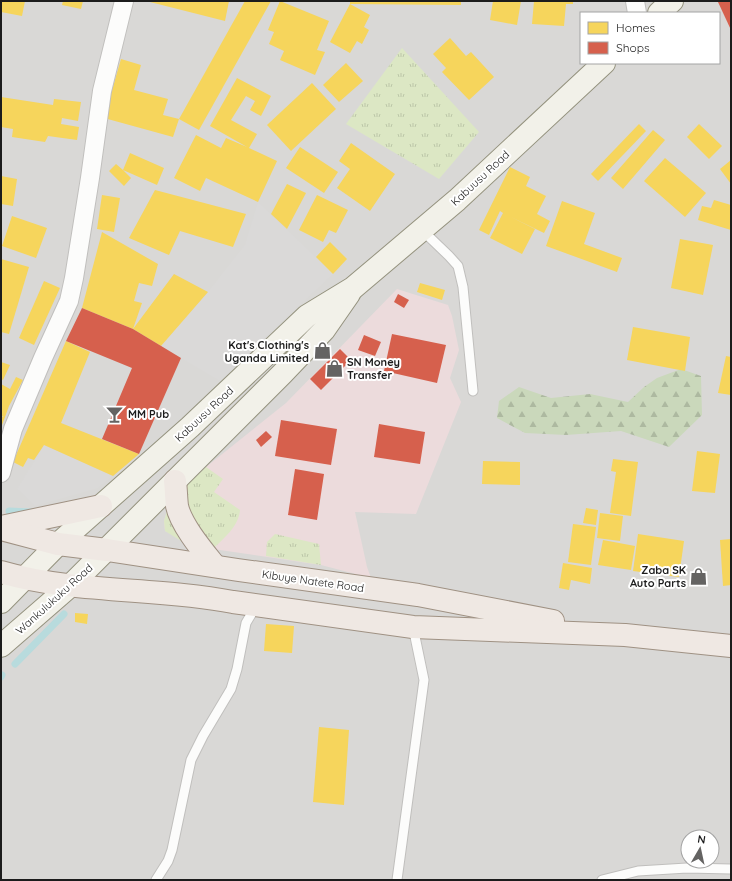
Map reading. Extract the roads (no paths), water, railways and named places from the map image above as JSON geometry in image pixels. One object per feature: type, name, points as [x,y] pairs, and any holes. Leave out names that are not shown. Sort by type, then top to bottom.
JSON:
[{"type":"main road","points":[[175,481],[177,508],[196,543],[215,566]]},
{"type":"main road","points":[[1,528],[101,506]]},
{"type":"main road","name":"Kibuye Natete Road","points":[[1,528],[58,544],[418,595],[625,635]]},
{"type":"main road","name":"Kibuye Natete Road","points":[[1,572],[24,579],[70,586],[209,598],[413,627],[625,635],[731,646]]},
{"type":"street","points":[[1,473],[13,429],[69,302],[102,91],[124,1]]},
{"type":"street","points":[[635,1],[637,12]]},
{"type":"street","points":[[660,12],[672,1]]},
{"type":"street","name":"Kabuusu Road","points":[[58,544],[190,427],[308,316],[353,288],[422,230],[457,200],[603,64]]},
{"type":"street","name":"Kabuusu Road","points":[[107,550],[324,330],[353,288]]},
{"type":"street","points":[[1,602],[58,544]]},
{"type":"street","name":"Wankulukuku Road","points":[[1,646],[70,586],[107,550]]},
{"type":"lane","points":[[422,230],[458,266],[463,288],[473,391]]},
{"type":"lane","points":[[156,880],[168,861],[172,850],[191,760],[230,689],[237,669],[246,623],[257,605]]},
{"type":"lane","points":[[397,880],[424,680],[413,627]]},
{"type":"lane","points":[[602,880],[638,871],[687,868],[731,869]]},
{"type":"waterway","points":[[9,511],[31,512]]},
{"type":"waterway","points":[[15,664],[64,614]]},
{"type":"place","name":"Kat's Clothing's Uganda Limited","points":[[322,351]]},
{"type":"place","name":"SN Money Transfer","points":[[334,368]]},
{"type":"place","name":"MM Pub","points":[[115,414]]},
{"type":"place","name":"Zaba SK Auto Parts","points":[[699,576]]}]
